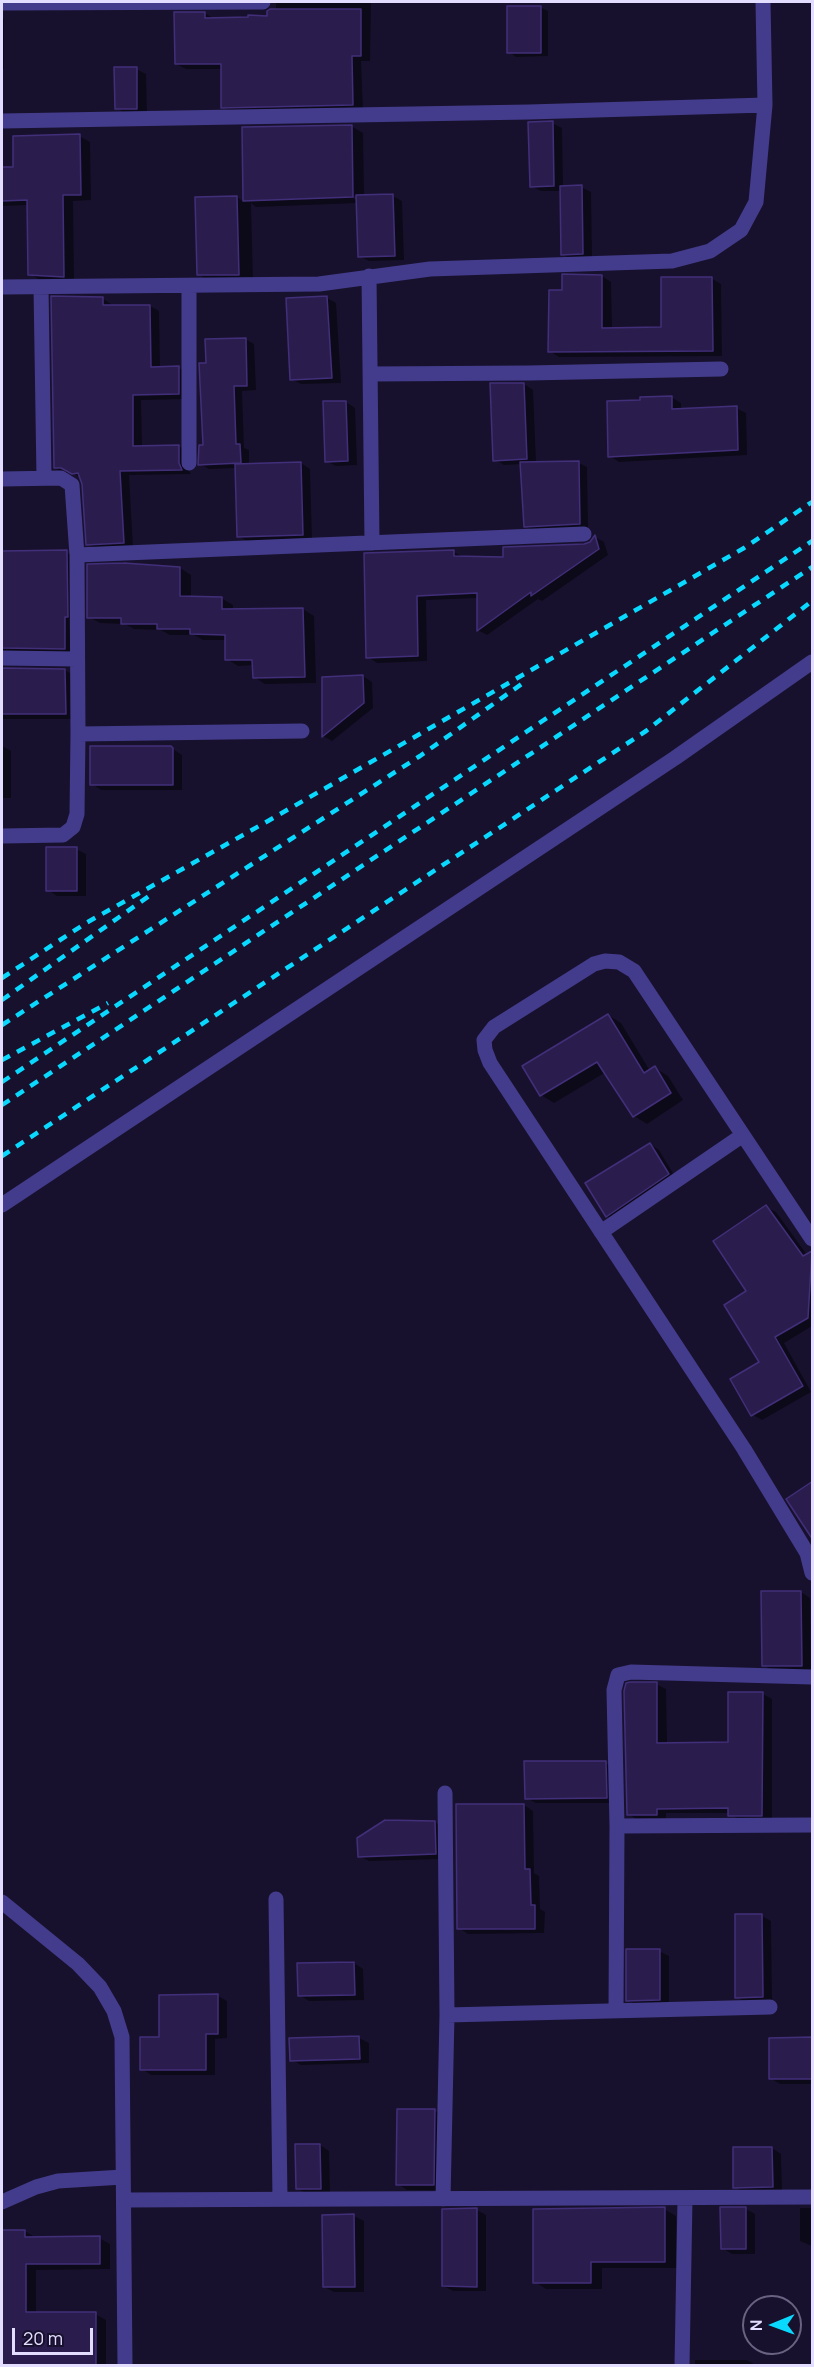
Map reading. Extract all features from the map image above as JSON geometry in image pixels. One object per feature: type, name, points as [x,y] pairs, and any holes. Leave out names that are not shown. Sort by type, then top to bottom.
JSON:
[{"type":"street","points":[[2,3],[263,2]]},
{"type":"street","points":[[2,287],[319,284],[430,269],[672,261],[710,251],[741,230],[756,202],[765,105],[763,2]]},
{"type":"street","points":[[2,121],[765,105]]},
{"type":"street","points":[[369,276],[372,543]]},
{"type":"street","points":[[189,286],[189,463]]},
{"type":"street","points":[[41,287],[44,478]]},
{"type":"street","points":[[370,374],[529,374],[722,369]]},
{"type":"street","points":[[2,479],[61,478],[68,480],[72,485],[77,555],[78,734],[77,814],[73,827],[63,835],[2,836]]},
{"type":"street","points":[[77,555],[584,534]]},
{"type":"street","points":[[2,658],[77,659]]},
{"type":"street","points":[[2,1205],[675,758],[813,662]]},
{"type":"street","points":[[78,734],[302,731]]},
{"type":"street","points":[[813,1239],[634,971],[619,962],[605,961],[594,964],[494,1026],[484,1040],[484,1050],[490,1063],[744,1449],[807,1553],[813,1573]]},
{"type":"street","points":[[601,1232],[743,1135]]},
{"type":"street","points":[[616,2011],[617,1826],[614,1690],[618,1675],[631,1672],[813,1677]]},
{"type":"street","points":[[443,2199],[447,2014],[445,1793]]},
{"type":"street","points":[[617,1826],[813,1825]]},
{"type":"street","points":[[276,1899],[280,2199]]},
{"type":"street","points":[[2,1902],[78,1964],[100,1987],[114,2011],[122,2037],[125,2366]]},
{"type":"street","points":[[447,2014],[770,2007]]},
{"type":"street","points":[[2,2202],[36,2187],[58,2181],[123,2177]]},
{"type":"street","points":[[124,2200],[813,2197]]},
{"type":"street","points":[[682,2366],[685,2199]]},
{"type":"building","points":[[507,6],[541,6],[541,53],[507,53]]},
{"type":"building","points":[[270,9],[361,9],[361,56],[352,56],[353,105],[221,108],[221,64],[175,64],[174,12],[205,12],[205,18],[248,17],[248,15],[267,16],[267,11]]},
{"type":"building","points":[[114,67],[137,67],[137,109],[115,109]]},
{"type":"building","points":[[553,121],[554,186],[530,187],[528,122]]},
{"type":"building","points":[[352,125],[353,197],[243,201],[242,127]]},
{"type":"building","points":[[80,134],[81,195],[63,195],[64,277],[28,275],[27,200],[2,201],[2,167],[13,167],[13,136]]},
{"type":"building","points":[[582,185],[583,254],[561,255],[560,186]]},
{"type":"building","points":[[393,194],[395,256],[358,257],[356,195]]},
{"type":"building","points":[[237,196],[239,275],[197,275],[195,197]]},
{"type":"building","points":[[562,274],[602,275],[602,328],[661,327],[661,277],[712,277],[713,351],[548,352],[549,290],[562,290]]},
{"type":"building","points":[[51,296],[103,297],[103,305],[150,305],[151,367],[179,366],[179,394],[133,395],[133,446],[179,445],[179,463],[182,470],[120,471],[124,543],[86,545],[82,484],[78,473],[72,474],[61,468],[54,468]]},
{"type":"building","points":[[327,296],[332,378],[290,380],[286,298]]},
{"type":"building","points":[[246,338],[247,386],[234,386],[236,444],[240,444],[241,463],[198,465],[199,445],[203,445],[199,363],[206,363],[205,339]]},
{"type":"building","points":[[490,383],[524,383],[527,459],[493,461]]},
{"type":"building","points":[[672,396],[672,409],[737,406],[738,450],[608,457],[607,401]]},
{"type":"building","points":[[323,401],[346,401],[348,461],[325,462]]},
{"type":"building","points":[[579,461],[580,524],[524,527],[520,462]]},
{"type":"building","points":[[301,462],[303,535],[237,537],[235,464]]},
{"type":"building","points":[[595,535],[599,549],[531,596],[531,592],[477,631],[477,593],[417,596],[418,656],[366,658],[364,553],[454,550],[454,556],[503,557],[503,547],[584,544],[590,542]]},
{"type":"building","points":[[67,550],[68,617],[65,617],[65,649],[2,648],[2,551]]},
{"type":"building","points":[[124,563],[180,567],[180,596],[222,597],[222,609],[303,608],[305,677],[253,678],[252,660],[225,660],[225,635],[190,634],[190,629],[157,629],[157,624],[121,624],[121,618],[87,618],[87,564]]},
{"type":"building","points":[[2,668],[65,669],[66,714],[2,714]]},
{"type":"building","points":[[363,675],[364,703],[322,737],[322,677]]},
{"type":"building","points":[[90,746],[171,746],[173,748],[173,785],[90,785]]},
{"type":"building","points":[[46,847],[77,847],[77,891],[46,891]]},
{"type":"building","points":[[608,1014],[644,1073],[655,1066],[671,1093],[633,1117],[597,1062],[540,1096],[522,1066]]},
{"type":"building","points":[[650,1143],[669,1174],[606,1217],[585,1183]]},
{"type":"building","points":[[766,1205],[803,1256],[812,1251],[808,1318],[775,1337],[803,1386],[751,1416],[730,1379],[759,1362],[724,1305],[746,1291],[713,1241]]},
{"type":"building","points":[[813,1481],[813,1540],[786,1499]]},
{"type":"building","points":[[761,1591],[801,1591],[802,1666],[762,1666]]},
{"type":"building","points":[[657,1682],[657,1743],[728,1742],[728,1692],[763,1692],[762,1816],[728,1816],[728,1808],[657,1809],[657,1815],[627,1815],[624,1691],[626,1683]]},
{"type":"building","points":[[524,1761],[606,1761],[607,1798],[525,1799]]},
{"type":"building","points":[[456,1804],[524,1804],[525,1869],[530,1869],[531,1905],[535,1905],[535,1929],[457,1929]]},
{"type":"building","points":[[385,1820],[435,1821],[436,1854],[358,1857],[357,1838]]},
{"type":"building","points":[[735,1914],[762,1914],[763,1997],[735,1998]]},
{"type":"building","points":[[626,1949],[660,1949],[660,2000],[626,2001]]},
{"type":"building","points":[[354,1962],[355,1995],[298,1996],[297,1963]]},
{"type":"building","points":[[218,1994],[218,2034],[206,2034],[206,2070],[140,2070],[140,2037],[159,2037],[159,1995]]},
{"type":"building","points":[[359,2036],[360,2059],[290,2061],[289,2038]]},
{"type":"building","points":[[813,2037],[813,2079],[769,2079],[769,2038]]},
{"type":"building","points":[[397,2109],[435,2109],[434,2185],[396,2185]]},
{"type":"building","points":[[295,2144],[320,2144],[321,2189],[296,2189]]},
{"type":"building","points":[[733,2147],[772,2147],[773,2187],[733,2188]]},
{"type":"building","points":[[665,2207],[665,2262],[591,2262],[591,2283],[533,2283],[533,2209]]},
{"type":"building","points":[[720,2207],[746,2207],[746,2249],[721,2249]]},
{"type":"building","points":[[477,2208],[477,2287],[442,2286],[442,2209]]},
{"type":"building","points":[[354,2214],[355,2287],[323,2287],[322,2215]]},
{"type":"building","points":[[2,2230],[25,2230],[25,2237],[100,2236],[100,2264],[26,2264],[26,2312],[96,2312],[96,2366],[2,2366]]},
{"type":"railway","points":[[2,978],[86,923],[744,548],[812,502]]},
{"type":"railway","points":[[2,1082],[812,541]]},
{"type":"railway","points":[[2,1105],[812,567]]},
{"type":"railway","points":[[2,1156],[646,731],[812,601]]},
{"type":"railway","points":[[2,1025],[420,756],[523,683]]},
{"type":"railway","points":[[2,1000],[149,896]]},
{"type":"railway","points":[[2,1060],[108,1003]]}]
